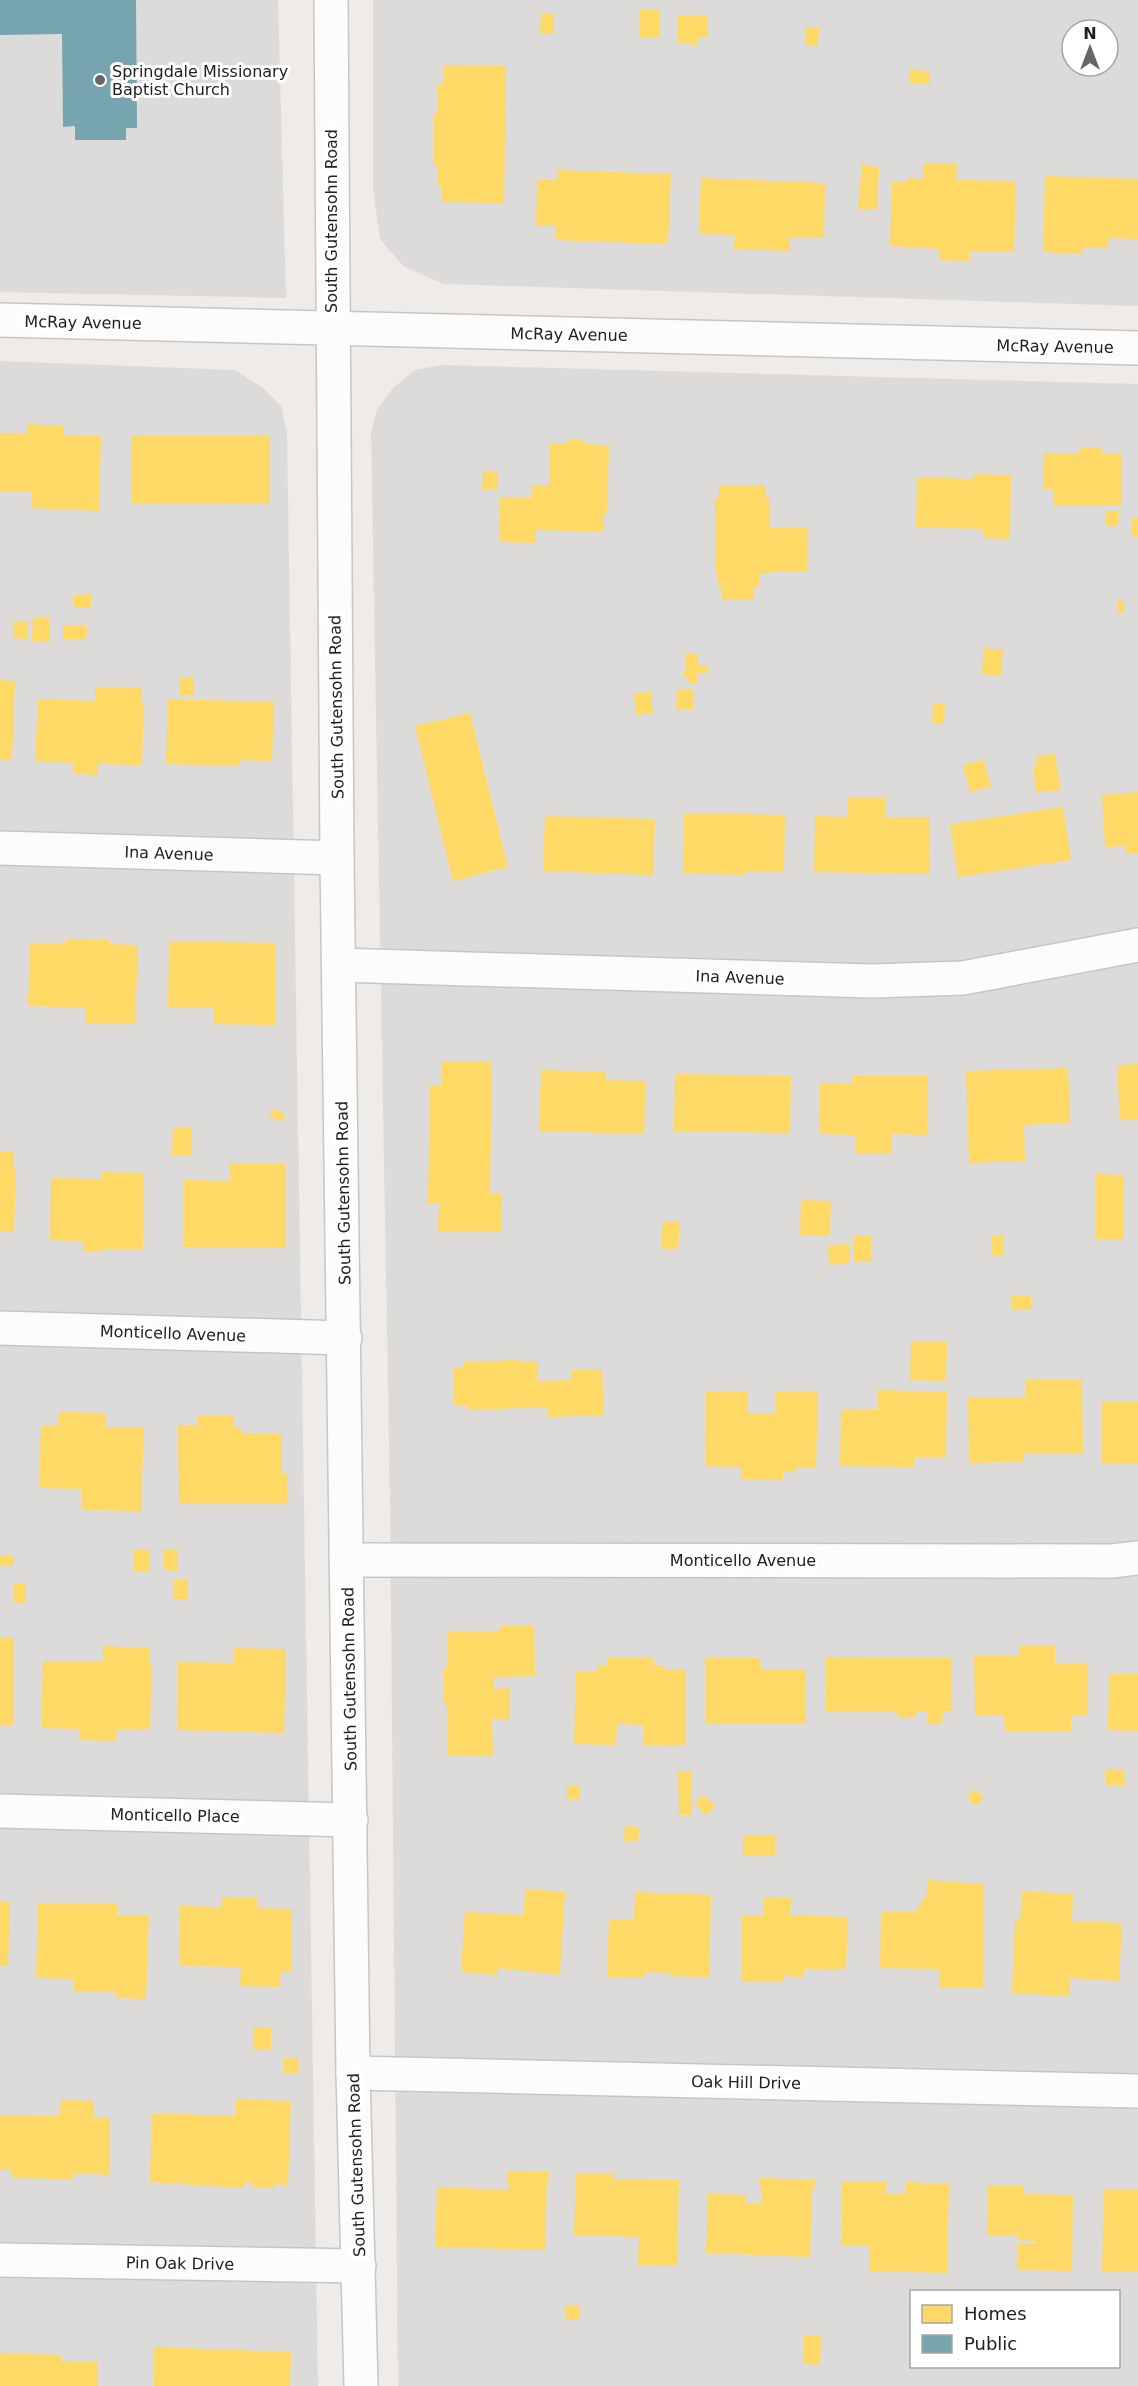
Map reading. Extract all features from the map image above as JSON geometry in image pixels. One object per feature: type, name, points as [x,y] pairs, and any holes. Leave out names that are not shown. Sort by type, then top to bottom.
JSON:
[{"type":"street","name":"South Gutensohn Road","points":[[331,0],[339,965],[353,2073],[361,2386]]},
{"type":"street","name":"McRay Avenue","points":[[0,320],[1138,348]]},
{"type":"street","name":"Ina Avenue","points":[[0,848],[338,858]]},
{"type":"street","name":"Ina Avenue","points":[[339,965],[872,981],[963,978],[1138,945]]},
{"type":"street","name":"Monticello Avenue","points":[[0,1328],[345,1338]]},
{"type":"street","name":"Monticello Avenue","points":[[348,1560],[1112,1561],[1138,1558]]},
{"type":"street","name":"Monticello Place","points":[[0,1811],[351,1820]]},
{"type":"street","name":"Oak Hill Drive","points":[[353,2073],[1138,2091]]},
{"type":"street","name":"Pin Oak Drive","points":[[0,2260],[359,2266]]},
{"type":"shaded area","points":[[0,0],[278,0],[286,298],[0,292]]},
{"type":"shaded area","points":[[373,0],[1138,0],[1138,306],[443,284],[403,266],[380,239],[373,190]]},
{"type":"shaded area","points":[[0,361],[235,370],[263,388],[281,406],[287,433],[318,2386],[0,2386]]},
{"type":"shaded area","points":[[443,365],[1138,384],[1138,2386],[398,2386],[390,1500],[371,433],[377,410],[393,388],[415,370]]},
{"type":"building: Homes","points":[[640,9],[659,9],[659,38],[639,37]]},
{"type":"building: Homes","points":[[541,13],[554,13],[553,34],[540,34]]},
{"type":"building: Homes","points":[[678,15],[708,16],[707,38],[698,37],[697,45],[678,43]]},
{"type":"building: Homes","points":[[806,28],[819,28],[818,46],[805,46]]},
{"type":"building: Homes","points":[[444,65],[506,66],[504,203],[442,202],[442,186],[438,186],[438,166],[433,166],[433,113],[437,113],[438,83],[444,83]]},
{"type":"building: Homes","points":[[909,70],[930,71],[930,84],[909,84]]},
{"type":"building: Homes","points":[[923,163],[957,164],[956,180],[1016,181],[1014,252],[970,251],[969,261],[939,260],[939,249],[890,246],[892,181],[907,182],[907,178],[923,179]]},
{"type":"building: Homes","points":[[862,164],[879,168],[877,210],[858,209]]},
{"type":"building: Homes","points":[[558,170],[671,174],[668,244],[556,240],[556,226],[536,226],[537,180],[558,180]]},
{"type":"building: Homes","points":[[1045,176],[1138,179],[1138,239],[1109,238],[1108,248],[1083,247],[1082,254],[1043,252]]},
{"type":"building: Homes","points":[[701,178],[825,183],[824,237],[790,237],[790,251],[734,249],[735,235],[699,234]]},
{"type":"building: Homes","points":[[27,424],[64,426],[64,435],[101,436],[99,511],[32,508],[32,492],[0,491],[0,433],[27,433]]},
{"type":"building: Homes","points":[[131,436],[269,436],[269,504],[131,503]]},
{"type":"building: Homes","points":[[567,439],[583,439],[583,444],[609,445],[607,514],[604,514],[604,532],[536,530],[536,543],[499,542],[500,497],[532,498],[532,485],[549,485],[550,443],[567,444]]},
{"type":"building: Homes","points":[[1079,447],[1101,447],[1101,454],[1121,454],[1121,506],[1053,506],[1053,490],[1043,490],[1043,453],[1079,453]]},
{"type":"building: Homes","points":[[483,471],[498,471],[497,489],[482,489]]},
{"type":"building: Homes","points":[[973,474],[1011,475],[1010,539],[983,538],[983,529],[916,527],[917,477],[973,479]]},
{"type":"building: Homes","points":[[719,485],[765,485],[765,498],[770,498],[770,527],[808,528],[807,572],[769,571],[769,574],[759,574],[759,588],[754,588],[754,600],[721,600],[718,572],[715,572],[715,498],[719,498]]},
{"type":"building: Homes","points":[[1106,511],[1119,511],[1118,526],[1106,526]]},
{"type":"building: Homes","points":[[1132,517],[1138,517],[1138,537],[1131,536]]},
{"type":"building: Homes","points":[[91,594],[91,608],[74,608],[73,595]]},
{"type":"building: Homes","points":[[1117,600],[1124,601],[1124,613],[1117,613]]},
{"type":"building: Homes","points":[[33,618],[49,618],[49,642],[32,641]]},
{"type":"building: Homes","points":[[13,621],[28,621],[28,639],[13,638]]},
{"type":"building: Homes","points":[[63,625],[87,626],[86,639],[63,639]]},
{"type":"building: Homes","points":[[984,648],[1003,650],[1001,676],[982,674]]},
{"type":"building: Homes","points":[[685,654],[698,654],[698,665],[708,665],[709,672],[697,673],[698,684],[689,684],[688,677],[684,677]]},
{"type":"building: Homes","points":[[179,678],[194,678],[194,695],[179,695]]},
{"type":"building: Homes","points":[[0,680],[15,681],[12,760],[0,760]]},
{"type":"building: Homes","points":[[95,687],[142,688],[141,703],[144,703],[142,765],[98,764],[98,775],[74,774],[74,763],[35,761],[38,699],[95,701]]},
{"type":"building: Homes","points":[[677,689],[694,690],[693,709],[676,709]]},
{"type":"building: Homes","points":[[651,692],[653,713],[636,715],[634,693]]},
{"type":"building: Homes","points":[[168,699],[274,702],[272,761],[240,760],[240,766],[166,764]]},
{"type":"building: Homes","points":[[933,703],[945,703],[944,724],[932,724]]},
{"type":"building: Homes","points":[[470,713],[508,867],[453,881],[415,726]]},
{"type":"building: Homes","points":[[1055,754],[1061,790],[1036,792],[1033,766],[1037,766],[1036,756]]},
{"type":"building: Homes","points":[[984,760],[991,787],[970,792],[963,765]]},
{"type":"building: Homes","points":[[1138,792],[1138,853],[1125,854],[1125,846],[1105,847],[1102,795]]},
{"type":"building: Homes","points":[[848,798],[885,798],[885,817],[930,817],[929,874],[814,872],[815,816],[847,817]]},
{"type":"building: Homes","points":[[1063,807],[1071,860],[958,877],[950,824]]},
{"type":"building: Homes","points":[[684,813],[785,815],[784,872],[745,871],[745,875],[683,873]]},
{"type":"building: Homes","points":[[545,816],[655,819],[653,875],[543,871]]},
{"type":"building: Homes","points":[[66,939],[109,940],[109,944],[138,945],[135,1024],[85,1023],[85,1008],[28,1006],[30,943],[65,944]]},
{"type":"building: Homes","points":[[169,941],[276,943],[275,1025],[214,1024],[214,1008],[168,1007]]},
{"type":"building: Homes","points":[[442,1061],[492,1062],[490,1194],[502,1194],[501,1232],[438,1231],[439,1203],[428,1203],[430,1086],[442,1086]]},
{"type":"building: Homes","points":[[1138,1064],[1138,1119],[1120,1120],[1117,1065]]},
{"type":"building: Homes","points":[[1068,1068],[1070,1123],[1024,1125],[1025,1161],[969,1163],[966,1071]]},
{"type":"building: Homes","points":[[541,1070],[605,1072],[605,1080],[646,1081],[644,1134],[539,1131]]},
{"type":"building: Homes","points":[[675,1074],[791,1076],[790,1133],[674,1131]]},
{"type":"building: Homes","points":[[852,1076],[928,1076],[927,1135],[892,1134],[892,1154],[856,1154],[856,1135],[819,1134],[820,1083],[853,1084]]},
{"type":"building: Homes","points":[[272,1109],[285,1114],[283,1121],[270,1117]]},
{"type":"building: Homes","points":[[173,1127],[192,1127],[191,1156],[172,1156]]},
{"type":"building: Homes","points":[[0,1152],[14,1152],[14,1170],[16,1170],[14,1232],[0,1231]]},
{"type":"building: Homes","points":[[230,1164],[286,1164],[285,1248],[184,1247],[184,1180],[230,1181]]},
{"type":"building: Homes","points":[[101,1172],[144,1173],[143,1249],[102,1249],[102,1252],[83,1252],[83,1241],[50,1240],[51,1178],[101,1179]]},
{"type":"building: Homes","points":[[1096,1174],[1124,1175],[1123,1239],[1095,1239]]},
{"type":"building: Homes","points":[[801,1200],[831,1201],[830,1236],[800,1235]]},
{"type":"building: Homes","points":[[663,1221],[680,1222],[678,1250],[661,1248]]},
{"type":"building: Homes","points":[[1003,1235],[1004,1256],[992,1256],[991,1236]]},
{"type":"building: Homes","points":[[853,1236],[871,1236],[871,1262],[853,1262]]},
{"type":"building: Homes","points":[[850,1244],[850,1263],[829,1265],[828,1245]]},
{"type":"building: Homes","points":[[1012,1295],[1031,1295],[1031,1310],[1012,1310]]},
{"type":"building: Homes","points":[[911,1342],[947,1342],[946,1381],[910,1380]]},
{"type":"building: Homes","points":[[518,1360],[518,1362],[538,1361],[538,1381],[572,1380],[572,1370],[602,1369],[604,1415],[548,1417],[548,1407],[467,1410],[467,1405],[454,1405],[453,1368],[464,1367],[464,1362]]},
{"type":"building: Homes","points":[[1026,1380],[1082,1380],[1083,1454],[1024,1454],[1024,1462],[969,1463],[968,1398],[1026,1398]]},
{"type":"building: Homes","points":[[878,1390],[947,1392],[946,1457],[915,1457],[914,1467],[840,1466],[841,1409],[878,1410]]},
{"type":"building: Homes","points":[[706,1391],[748,1392],[747,1413],[775,1413],[776,1391],[818,1392],[816,1467],[795,1467],[795,1472],[783,1472],[783,1480],[741,1479],[741,1467],[705,1466]]},
{"type":"building: Homes","points":[[1102,1401],[1138,1401],[1138,1463],[1102,1463]]},
{"type":"building: Homes","points":[[59,1412],[106,1413],[106,1427],[144,1427],[141,1511],[81,1510],[82,1489],[39,1488],[41,1425],[58,1425]]},
{"type":"building: Homes","points":[[198,1416],[233,1416],[233,1427],[241,1427],[241,1433],[281,1433],[281,1474],[287,1474],[287,1503],[179,1504],[178,1425],[198,1425]]},
{"type":"building: Homes","points":[[164,1549],[177,1549],[177,1571],[164,1570]]},
{"type":"building: Homes","points":[[134,1550],[150,1550],[150,1571],[134,1571]]},
{"type":"building: Homes","points":[[0,1555],[14,1555],[14,1566],[0,1566]]},
{"type":"building: Homes","points":[[173,1580],[188,1580],[187,1599],[173,1599]]},
{"type":"building: Homes","points":[[14,1584],[26,1584],[26,1603],[13,1602]]},
{"type":"building: Homes","points":[[499,1626],[534,1626],[535,1676],[493,1677],[493,1689],[509,1688],[509,1720],[492,1720],[493,1755],[448,1755],[447,1703],[444,1703],[444,1668],[448,1668],[447,1632],[499,1631]]},
{"type":"building: Homes","points":[[0,1637],[14,1638],[13,1725],[0,1725]]},
{"type":"building: Homes","points":[[103,1646],[149,1648],[149,1664],[152,1664],[150,1730],[117,1729],[116,1741],[79,1740],[79,1729],[41,1728],[43,1661],[103,1662]]},
{"type":"building: Homes","points":[[1019,1646],[1055,1646],[1055,1664],[1088,1664],[1088,1715],[1071,1715],[1071,1731],[1005,1732],[1004,1715],[975,1715],[974,1656],[1019,1656]]},
{"type":"building: Homes","points":[[234,1648],[286,1649],[284,1733],[177,1730],[178,1662],[234,1663]]},
{"type":"building: Homes","points":[[826,1657],[952,1658],[952,1711],[943,1711],[942,1724],[928,1724],[928,1711],[915,1711],[915,1717],[898,1717],[898,1712],[825,1711]]},
{"type":"building: Homes","points":[[608,1658],[653,1658],[653,1665],[664,1665],[664,1670],[686,1670],[685,1746],[643,1745],[644,1725],[617,1724],[616,1745],[574,1744],[576,1671],[597,1671],[597,1665],[608,1665]]},
{"type":"building: Homes","points":[[705,1658],[760,1658],[761,1670],[806,1670],[806,1724],[705,1724]]},
{"type":"building: Homes","points":[[1109,1674],[1138,1674],[1138,1731],[1108,1730]]},
{"type":"building: Homes","points":[[1124,1769],[1125,1785],[1106,1785],[1106,1770]]},
{"type":"building: Homes","points":[[678,1771],[692,1771],[692,1815],[679,1815]]},
{"type":"building: Homes","points":[[567,1785],[580,1785],[580,1799],[567,1799]]},
{"type":"building: Homes","points":[[975,1789],[984,1797],[976,1806],[967,1797]]},
{"type":"building: Homes","points":[[703,1795],[715,1806],[706,1815],[695,1804]]},
{"type":"building: Homes","points":[[625,1826],[639,1827],[638,1842],[624,1841]]},
{"type":"building: Homes","points":[[743,1835],[775,1835],[775,1856],[743,1856]]},
{"type":"building: Homes","points":[[928,1880],[984,1884],[983,1988],[939,1987],[939,1969],[880,1968],[881,1911],[915,1912],[927,1895]]},
{"type":"building: Homes","points":[[525,1889],[565,1892],[560,1975],[498,1968],[498,1975],[461,1972],[465,1912],[524,1915]]},
{"type":"building: Homes","points":[[1022,1891],[1073,1894],[1072,1921],[1122,1923],[1119,1981],[1070,1978],[1069,1996],[1012,1993],[1015,1920],[1020,1921]]},
{"type":"building: Homes","points":[[635,1892],[711,1895],[709,1977],[670,1976],[670,1973],[645,1972],[645,1978],[607,1977],[609,1919],[634,1919]]},
{"type":"building: Homes","points":[[221,1897],[257,1898],[257,1908],[292,1909],[291,1971],[281,1971],[280,1987],[240,1986],[241,1967],[179,1966],[180,1906],[221,1907]]},
{"type":"building: Homes","points":[[764,1897],[791,1898],[790,1915],[848,1917],[846,1970],[803,1969],[803,1977],[783,1976],[783,1982],[741,1981],[742,1915],[763,1915]]},
{"type":"building: Homes","points":[[0,1902],[10,1902],[8,1966],[0,1966]]},
{"type":"building: Homes","points":[[38,1903],[117,1904],[117,1915],[149,1915],[146,1999],[115,1998],[116,1992],[74,1991],[74,1979],[36,1978]]},
{"type":"building: Homes","points":[[253,2027],[271,2027],[271,2049],[253,2050]]},
{"type":"building: Homes","points":[[284,2058],[298,2058],[299,2073],[284,2073]]},
{"type":"building: Homes","points":[[236,2099],[291,2101],[288,2185],[275,2184],[275,2188],[253,2188],[253,2184],[243,2184],[243,2188],[150,2182],[152,2113],[235,2116]]},
{"type":"building: Homes","points":[[61,2100],[93,2101],[93,2117],[110,2117],[109,2175],[73,2173],[73,2179],[11,2178],[11,2170],[0,2170],[0,2115],[60,2116]]},
{"type":"building: Homes","points":[[507,2171],[550,2172],[550,2179],[547,2179],[545,2250],[435,2247],[437,2187],[509,2190]]},
{"type":"building: Homes","points":[[576,2173],[614,2174],[614,2179],[679,2180],[677,2266],[638,2265],[639,2237],[574,2235]]},
{"type":"building: Homes","points":[[759,2178],[815,2180],[814,2191],[812,2190],[810,2257],[706,2253],[708,2194],[746,2195],[746,2203],[761,2204]]},
{"type":"building: Homes","points":[[842,2181],[887,2182],[886,2193],[905,2193],[906,2182],[949,2184],[947,2273],[869,2271],[869,2246],[841,2245]]},
{"type":"building: Homes","points":[[988,2185],[1023,2185],[1023,2194],[1073,2195],[1072,2271],[1017,2270],[1018,2244],[1036,2244],[1036,2241],[1018,2240],[1018,2236],[987,2236]]},
{"type":"building: Homes","points":[[1104,2189],[1138,2190],[1138,2272],[1102,2271]]},
{"type":"building: Homes","points":[[566,2305],[580,2306],[579,2320],[566,2320]]},
{"type":"building: Homes","points":[[804,2336],[821,2336],[820,2365],[803,2364]]},
{"type":"building: Homes","points":[[154,2347],[291,2352],[290,2386],[153,2386]]},
{"type":"building: Homes","points":[[0,2353],[61,2355],[61,2361],[98,2362],[97,2386],[0,2386]]},
{"type":"building: Public","name":"Springdale Missionary Baptist Church","points":[[0,0],[136,0],[137,128],[126,128],[126,140],[75,140],[75,126],[63,127],[62,34],[0,35]]},
{"type":"place","name":"Springdale Missionary Baptist Church","points":[[100,80]]}]
